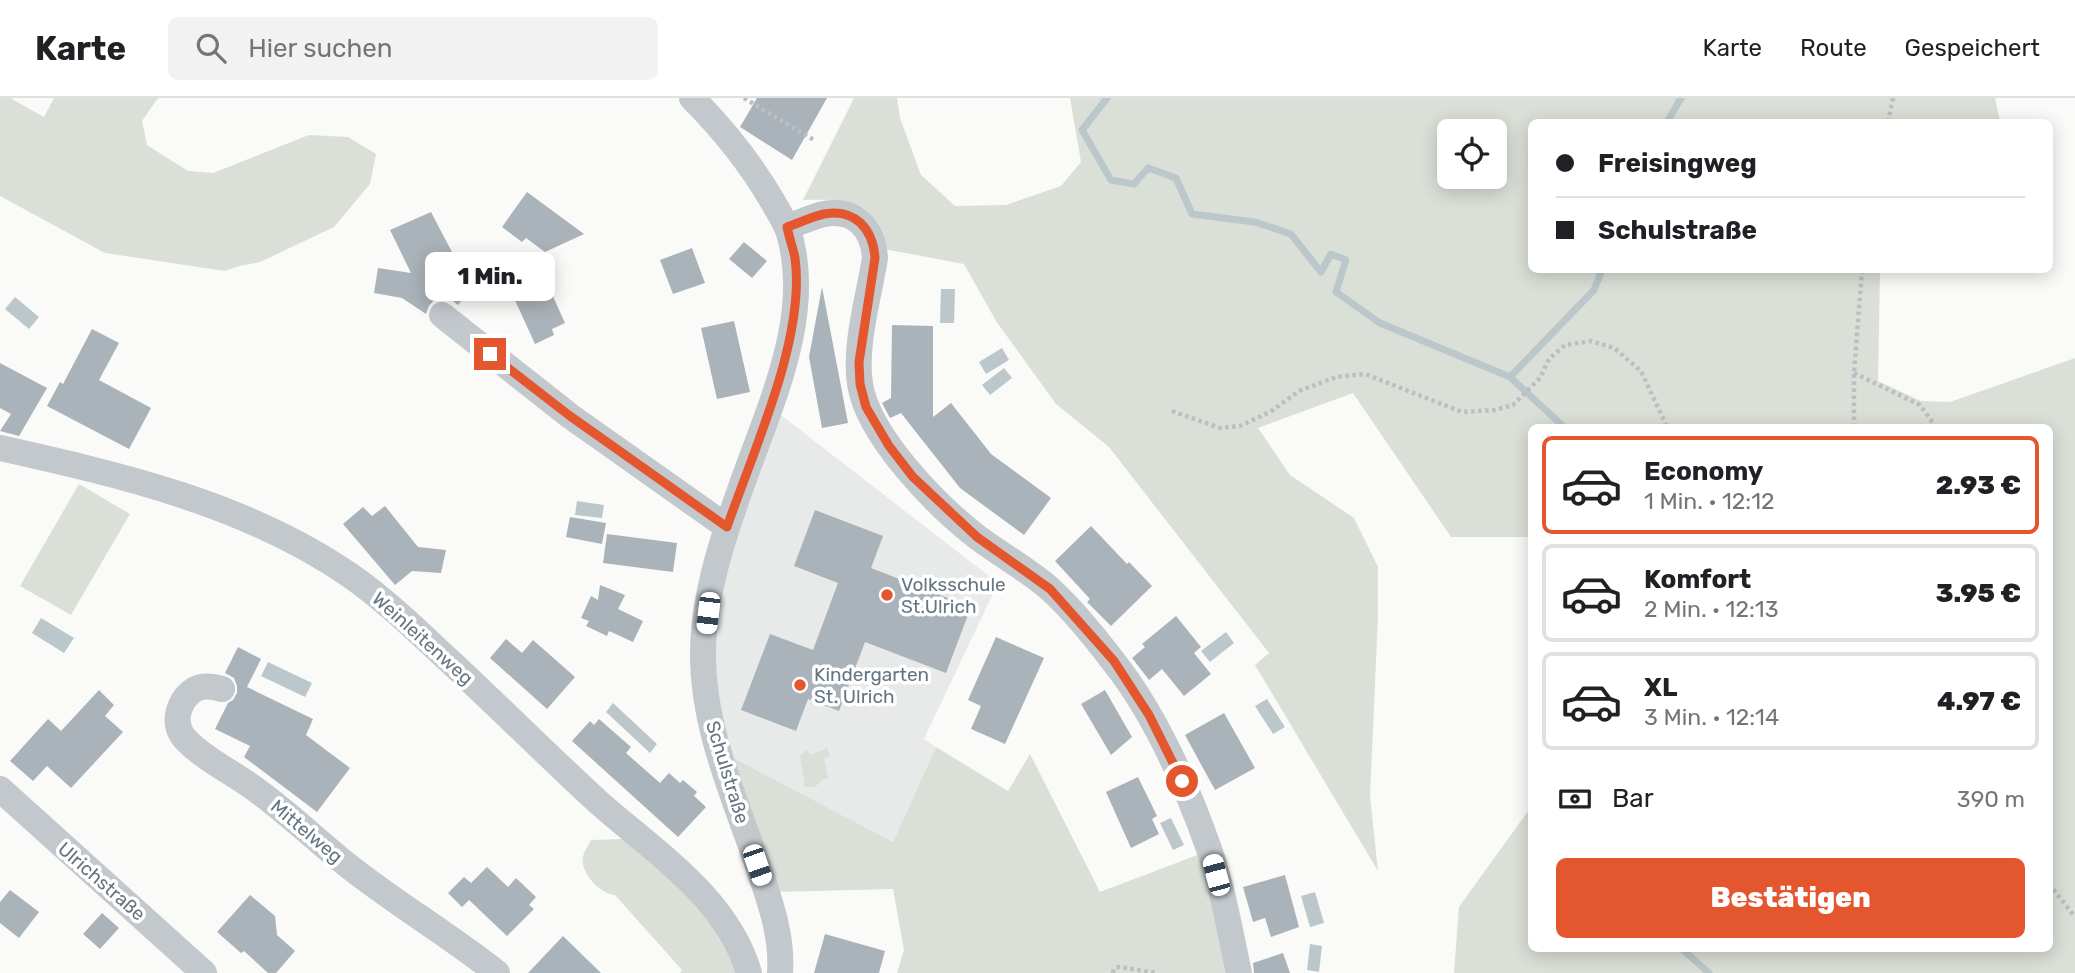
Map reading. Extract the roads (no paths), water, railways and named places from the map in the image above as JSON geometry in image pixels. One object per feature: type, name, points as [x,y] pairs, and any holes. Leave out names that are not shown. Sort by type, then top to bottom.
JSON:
[{"type":"street","name":"Schulstraße","points":[[692,98],[728,138],[761,182],[787,227],[795,257],[796,286],[791,328],[770,408],[727,527],[716,566],[703,650],[712,728],[775,920],[781,958],[780,973]]},
{"type":"street","points":[[787,227],[825,214],[840,214],[856,220],[868,229],[874,242],[875,258],[859,362],[860,384],[866,407],[889,446],[913,477],[977,537],[1024,569],[1058,597],[1114,661],[1135,690],[1182,781],[1210,851],[1239,973]]},
{"type":"street","points":[[442,315],[570,416],[727,527]]},
{"type":"street","name":"Weinleitenweg","points":[[0,447],[148,484],[203,502],[320,556],[352,577],[396,611],[597,800],[688,879],[716,909],[736,940],[748,973]]},
{"type":"street","name":"Mittelweg","points":[[222,689],[212,686],[197,688],[180,706],[178,725],[192,745],[266,797],[342,861],[497,973]]},
{"type":"street","name":"Ulrichstraße","points":[[0,789],[204,973]]},
{"type":"waterway","points":[[1107,98],[1082,130],[1111,180],[1134,184],[1148,168],[1176,178],[1192,214],[1255,222],[1291,234],[1321,272],[1331,254],[1346,260],[1336,292],[1380,323],[1510,377],[1561,424]]},
{"type":"waterway","points":[[1669,119],[1681,98]]},
{"type":"waterway","points":[[1510,377],[1594,290],[1601,273]]},
{"type":"waterway","points":[[1685,952],[1709,973]]},
{"type":"place","name":"Volksschule St.Ulrich","points":[[887,595]]},
{"type":"place","name":"Kindergarten St. Ulrich","points":[[800,685]]}]
